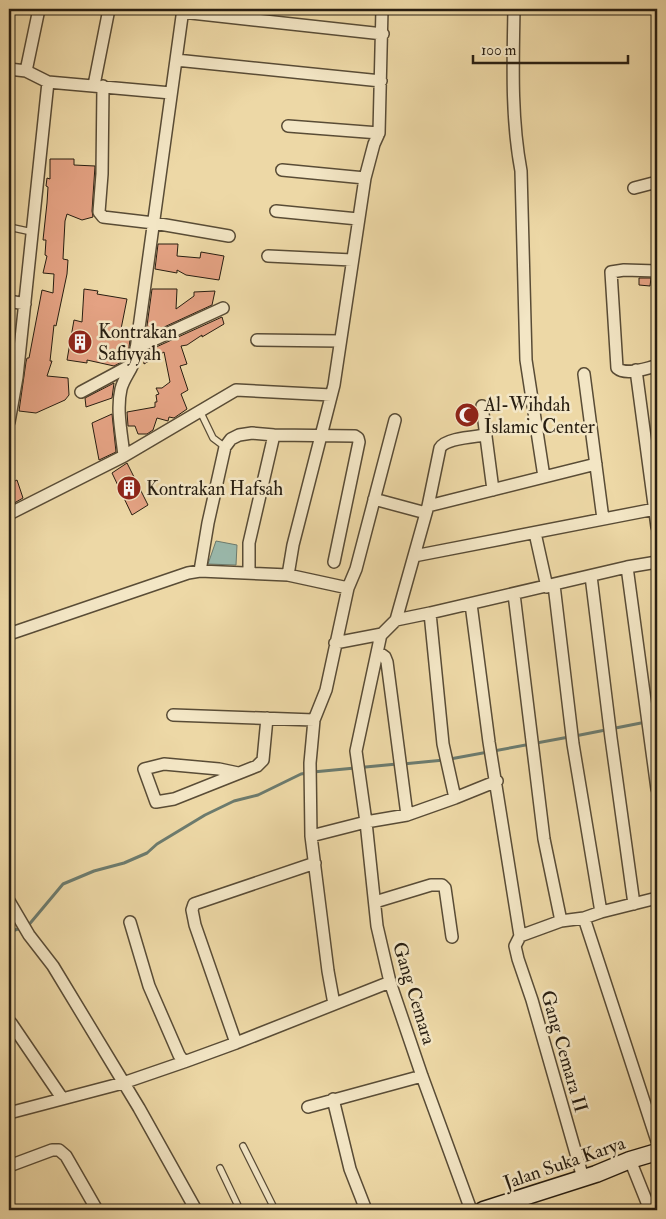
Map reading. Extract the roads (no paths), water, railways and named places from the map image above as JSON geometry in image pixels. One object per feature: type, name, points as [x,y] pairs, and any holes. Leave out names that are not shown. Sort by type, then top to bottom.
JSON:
[{"type":"main road","name":"Jalan Suka Karya","points":[[483,1210],[517,1205],[630,1160],[657,1152]]},
{"type":"street","points":[[26,71],[39,9]]},
{"type":"street","points":[[109,9],[99,86],[99,214],[103,217],[154,223],[229,236]]},
{"type":"street","points":[[288,576],[293,545],[331,395],[365,178],[374,144],[379,133],[383,34],[382,9]]},
{"type":"street","points":[[514,9],[514,118],[521,171],[526,360],[544,477]]},
{"type":"street","points":[[124,456],[119,403],[121,388],[134,364],[182,10],[383,34]]},
{"type":"street","points":[[176,60],[381,81]]},
{"type":"street","points":[[9,68],[26,71],[48,82],[171,93]]},
{"type":"street","points":[[9,422],[48,82]]},
{"type":"street","points":[[288,126],[379,133]]},
{"type":"street","points":[[282,170],[365,178]]},
{"type":"street","points":[[634,188],[657,182]]},
{"type":"street","points":[[276,211],[358,219]]},
{"type":"street","points":[[268,256],[352,260]]},
{"type":"street","points":[[657,271],[624,270],[611,272],[616,366],[620,370],[636,370],[657,366]]},
{"type":"street","points":[[9,301],[24,304]]},
{"type":"street","points":[[136,348],[223,308]]},
{"type":"street","points":[[257,340],[340,341]]},
{"type":"street","points":[[81,392],[134,364]]},
{"type":"street","points":[[636,370],[657,527]]},
{"type":"street","points":[[584,374],[603,519]]},
{"type":"street","points":[[9,514],[124,456],[236,390],[331,395]]},
{"type":"street","points":[[482,406],[493,490]]},
{"type":"street","points":[[334,1004],[328,971],[312,836],[310,763],[314,720],[326,690],[348,588],[356,569],[395,420]]},
{"type":"street","points":[[200,571],[225,447],[228,441],[238,435],[252,433],[355,436],[359,440],[334,562]]},
{"type":"street","points":[[249,573],[249,543],[274,435]]},
{"type":"street","points":[[336,644],[381,634],[396,620],[427,510],[442,445],[449,441],[486,435]]},
{"type":"street","points":[[374,499],[427,510],[493,490],[596,464]]},
{"type":"street","points":[[414,556],[655,509]]},
{"type":"street","points":[[535,533],[550,586],[573,744],[601,912]]},
{"type":"street","points":[[396,620],[657,562]]},
{"type":"street","points":[[628,568],[656,768],[657,789]]},
{"type":"street","points":[[9,634],[188,572],[288,576],[348,588]]},
{"type":"street","points":[[591,576],[610,738],[634,904]]},
{"type":"street","points":[[514,594],[544,839],[561,921]]},
{"type":"street","name":"Gang Cemara II","points":[[472,604],[490,742],[520,936],[515,946],[583,1178]]},
{"type":"street","points":[[430,613],[442,744],[455,798]]},
{"type":"street","name":"Gang Cemara","points":[[381,634],[356,751],[377,926],[390,982],[471,1210]]},
{"type":"street","points":[[378,652],[385,657],[387,662],[406,815]]},
{"type":"street","points":[[172,715],[314,720]]},
{"type":"street","points":[[238,773],[218,769],[164,764],[144,770],[156,802],[174,799],[257,766],[262,762],[267,718]]},
{"type":"street","points":[[312,836],[366,822],[406,815],[497,781]]},
{"type":"street","points":[[236,1043],[195,925],[192,910],[194,904],[315,863]]},
{"type":"street","points":[[375,902],[442,885],[445,888],[452,937]]},
{"type":"street","points":[[520,936],[561,921],[584,918],[657,898]]},
{"type":"street","points":[[9,901],[29,935],[53,966],[196,1210]]},
{"type":"street","points":[[584,918],[657,1141]]},
{"type":"street","points":[[130,922],[149,986],[179,1056],[184,1062]]},
{"type":"street","points":[[9,1113],[123,1083],[236,1043],[390,982]]},
{"type":"street","points":[[11,1023],[62,1098]]},
{"type":"street","points":[[308,1107],[422,1076]]},
{"type":"street","points":[[333,1100],[350,1169],[366,1210]]},
{"type":"street","points":[[9,1166],[52,1150],[62,1151],[97,1210]]},
{"type":"street","points":[[630,1160],[650,1210]]},
{"type":"lane","points":[[9,227],[32,232]]},
{"type":"lane","points":[[200,411],[214,438],[225,447]]},
{"type":"lane","points":[[243,1146],[275,1210]]},
{"type":"lane","points":[[220,1168],[240,1210]]},
{"type":"waterway","points":[[575,736],[641,723]]},
{"type":"waterway","points":[[450,759],[569,737]]},
{"type":"waterway","points":[[403,764],[444,760]]},
{"type":"waterway","points":[[313,772],[397,764]]},
{"type":"waterway","points":[[27,927],[63,884],[147,853],[157,844],[205,815],[234,801],[258,795],[301,774],[307,773]]},
{"type":"waterway","points":[[9,932],[21,928]]},
{"type":"place","name":"Kontrakan Safiyyah","points":[[80,342]]},
{"type":"place","name":"Al-Wihdah Islamic Center","points":[[467,415]]},
{"type":"place","name":"Kontrakan Hafsah","points":[[129,488]]}]
